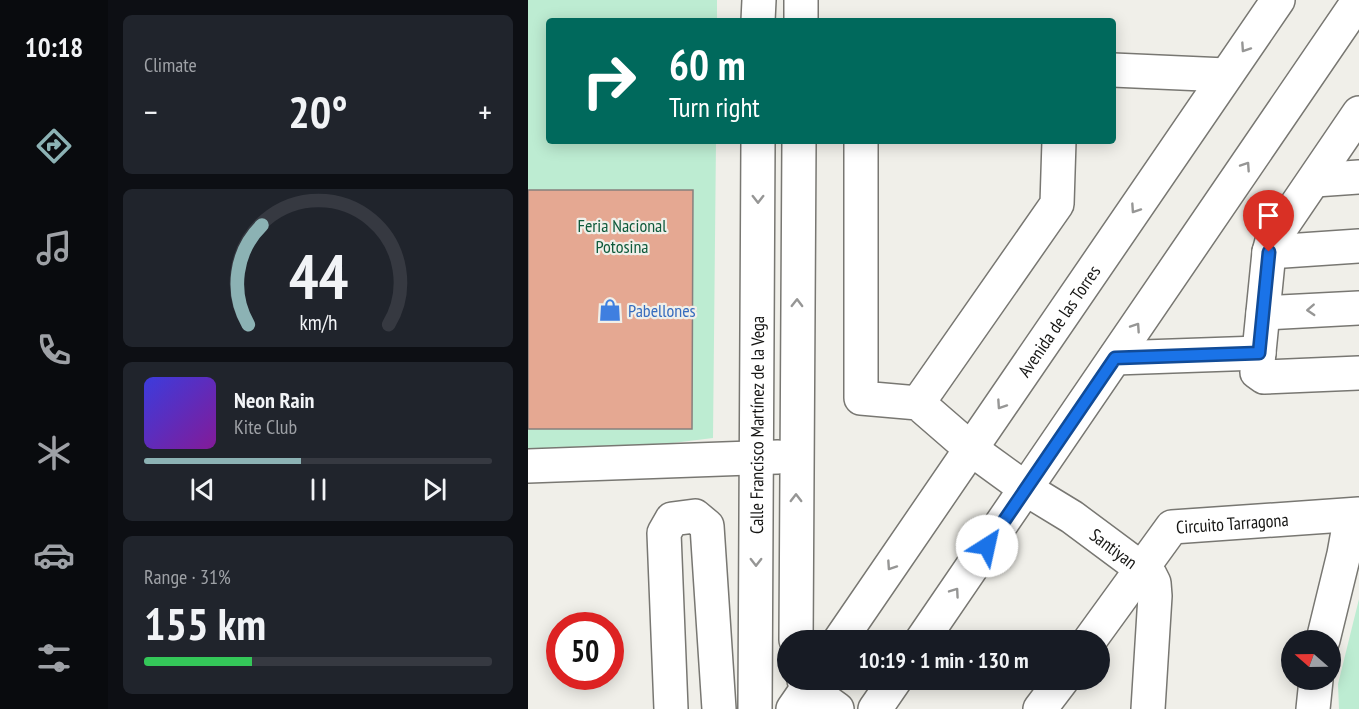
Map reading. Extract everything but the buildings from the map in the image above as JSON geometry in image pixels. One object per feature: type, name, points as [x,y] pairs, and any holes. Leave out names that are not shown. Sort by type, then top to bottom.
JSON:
[{"type":"street","points":[[758,18],[759,0]]},
{"type":"street","points":[[801,0],[801,18]]},
{"type":"street","name":"Avenida de las Torres","points":[[847,630],[1278,0]]},
{"type":"street","points":[[929,630],[1359,0]]},
{"type":"street","points":[[1116,70],[1226,75]]},
{"type":"street","points":[[1359,113],[1272,241],[1257,372],[1264,377],[1359,373]]},
{"type":"street","name":"Calle Francisco Martínez de la Vega","points":[[755,709],[758,144]]},
{"type":"street","points":[[796,630],[799,144]]},
{"type":"street","points":[[861,144],[861,398],[918,403],[1057,204],[1059,144]]},
{"type":"street","points":[[1315,180],[1359,177]]},
{"type":"street","points":[[1269,252],[1359,246]]},
{"type":"street","points":[[1263,313],[1359,308]]},
{"type":"street","points":[[1115,358],[1259,353]]},
{"type":"street","name":"Santiyan","points":[[918,403],[971,449],[1143,568],[1154,583],[1155,596],[1148,709]]},
{"type":"street","points":[[528,466],[796,457]]},
{"type":"street","points":[[1325,630],[1355,515]]},
{"type":"street","name":"Circuito Tarragona","points":[[1097,630],[1172,527],[1355,515]]},
{"type":"street","points":[[671,709],[664,533],[672,519],[695,516],[707,526],[719,709]]},
{"type":"street","points":[[807,690],[837,709]]},
{"type":"street","points":[[875,709],[888,690]]},
{"type":"street","points":[[1040,709],[1054,690]]},
{"type":"street","points":[[1313,709],[1315,690]]},
{"type":"green space","name":"Feria Nacional Potosina","points":[[528,0],[717,0],[717,18],[546,18],[546,144],[716,144],[713,438],[528,461]]},
{"type":"green space","points":[[1359,599],[1359,709],[1339,709],[1341,672]]},
{"type":"place","name":"Pabellones","points":[[610,310]]},
{"type":"route","points":[[987,546],[1115,358],[1259,353],[1269,252]]}]
